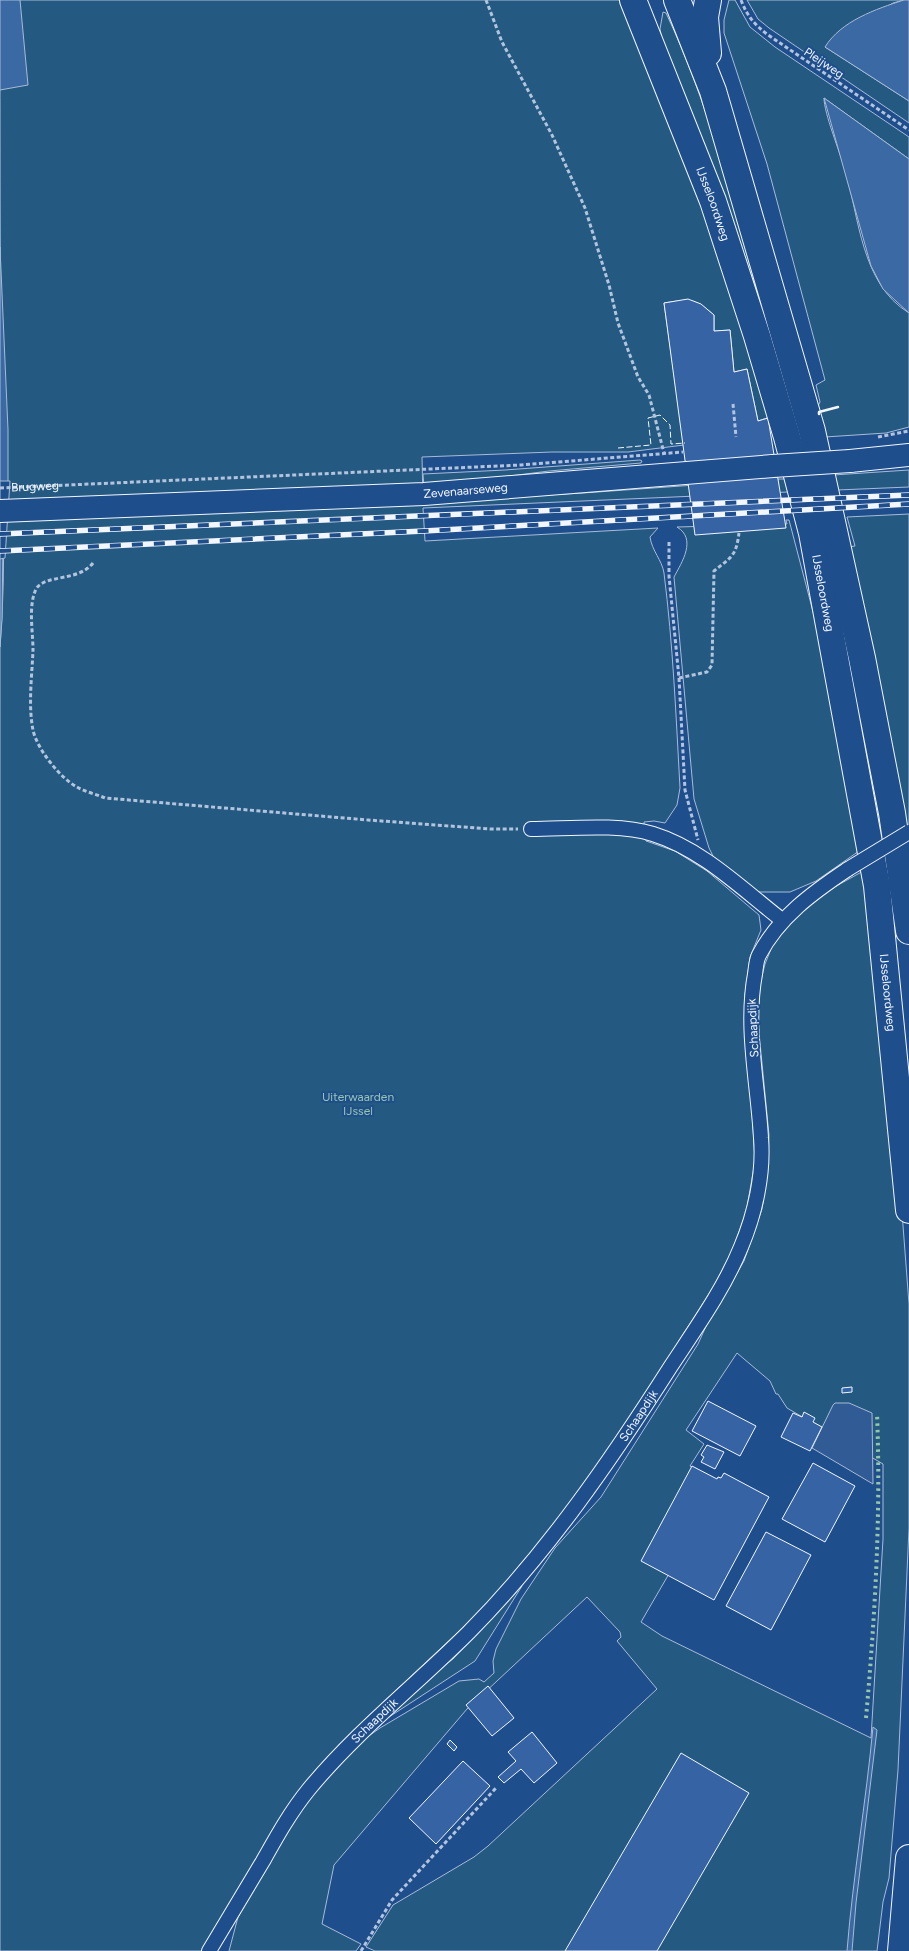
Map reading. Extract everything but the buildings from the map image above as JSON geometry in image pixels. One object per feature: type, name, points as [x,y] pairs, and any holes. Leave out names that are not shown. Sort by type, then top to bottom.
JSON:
[{"type":"highway","name":"IJsseloordweg","points":[[633,0],[713,201],[760,345],[812,533],[877,886],[909,1210]]},
{"type":"highway","name":"IJsseloordweg","points":[[677,0],[713,91],[812,431],[862,658],[892,813],[909,931]]},
{"type":"highway","points":[[708,0],[705,17],[706,42],[713,91]]},
{"type":"highway","points":[[901,1951],[909,1858]]},
{"type":"main road","name":"Zevenaarseweg","points":[[23,510],[424,494],[909,455]]},
{"type":"main road","name":"Brugweg","points":[[0,511],[23,510]]},
{"type":"street","points":[[531,829],[613,828],[651,833],[683,846],[782,920]]},
{"type":"street","name":"Schaapdijk","points":[[209,1951],[281,1829],[307,1792],[335,1758],[468,1633],[529,1567],[567,1520],[625,1437],[725,1279],[742,1245],[751,1218],[761,1166],[762,1141],[752,1030],[751,994],[758,958],[782,920],[816,890],[909,832]]},
{"type":"path","points":[[486,0],[502,42],[552,135],[585,208],[609,285],[618,323],[638,377],[649,395],[664,453]]},
{"type":"path","name":"Pleijweg","points":[[741,0],[747,15],[754,24],[768,35],[909,130]]},
{"type":"path","points":[[733,404],[736,437]]},
{"type":"path","points":[[877,438],[909,431]]},
{"type":"path","name":"Zevenaarseweg","points":[[69,485],[521,465],[685,452]]},
{"type":"path","name":"Brugweg","points":[[0,488],[69,485]]},
{"type":"path","points":[[679,678],[707,672],[712,665],[714,571],[727,563],[733,554],[737,546],[738,533]]},
{"type":"path","points":[[669,542],[669,576],[679,678],[685,790],[699,843]]},
{"type":"path","points":[[93,563],[87,570],[74,575],[43,582],[36,590],[32,606],[31,702],[34,732],[51,765],[75,786],[105,798],[415,824],[490,829],[531,829]]},
{"type":"path","points":[[361,1951],[392,1900],[496,1788]]},
{"type":"green space","name":"Uiterwaarden IJssel","points":[[0,0],[619,0],[673,130],[723,262],[770,417],[758,421],[747,369],[734,372],[730,330],[714,331],[714,315],[696,302],[686,300],[664,303],[684,445],[628,452],[552,452],[422,457],[423,502],[779,479],[785,479],[788,492],[423,508],[425,541],[658,528],[650,537],[664,573],[672,653],[680,788],[677,805],[665,823],[644,822],[646,841],[675,851],[707,871],[759,915],[761,930],[750,957],[745,995],[755,1161],[746,1213],[732,1251],[714,1286],[594,1474],[496,1595],[359,1725],[322,1763],[277,1824],[202,1951],[0,1951],[0,647],[4,551]]},
{"type":"green space","points":[[729,0],[735,0],[750,27],[775,47],[909,137],[909,159],[824,98],[829,123],[845,169],[864,248],[871,267],[881,285],[893,300],[909,313],[909,427],[886,433],[825,437],[817,408],[820,402],[816,385],[825,380],[767,164],[724,33],[724,20]]},
{"type":"green space","points":[[747,0],[904,0],[893,3],[825,47],[909,101],[909,123],[769,28],[758,19]]},
{"type":"green space","points":[[663,12],[666,13],[681,47],[708,118],[760,299],[662,39],[660,29]]},
{"type":"green space","points":[[642,461],[641,463],[549,471],[424,487],[423,474]]},
{"type":"green space","points":[[909,470],[909,487],[837,490],[833,475]]},
{"type":"green space","points":[[909,514],[909,826],[904,829],[848,547],[855,546],[847,517]]},
{"type":"green space","points":[[786,520],[789,520],[822,646],[859,851],[816,881],[790,892],[755,892],[718,866],[709,848],[694,799],[674,577],[684,558],[687,544],[683,532],[677,527],[787,524]]},
{"type":"green space","points":[[867,869],[896,1134],[909,1304],[909,1528],[898,1770],[889,1878],[883,1902],[877,1951],[375,1951],[366,1947],[393,1905],[474,1857],[488,1846],[657,1689],[617,1641],[621,1637],[620,1632],[587,1597],[467,1709],[334,1865],[322,1924],[361,1944],[356,1951],[229,1951],[238,1917],[287,1831],[309,1799],[363,1740],[459,1681],[479,1679],[484,1682],[494,1673],[493,1661],[496,1649],[521,1599],[555,1548],[601,1497],[698,1344],[707,1324],[744,1261],[762,1209],[768,1163],[769,1135],[757,1012],[759,988],[765,964],[773,944],[792,918],[829,890]],"holes":[[[737,1353],[770,1381],[776,1394],[778,1394],[787,1408],[883,1464],[883,1539],[871,1738],[662,1636],[641,1622],[720,1486],[690,1466],[704,1444],[686,1430]]]},
{"type":"green space","points":[[522,1586],[475,1661],[389,1717],[437,1671],[453,1659]]},
{"type":"shaded area","points":[[0,0],[20,0],[28,85],[0,90]]},
{"type":"shaded area","points":[[904,0],[909,0],[909,101],[825,47],[840,30],[860,17]]},
{"type":"shaded area","points":[[824,98],[909,159],[909,313],[883,289],[871,266]]},
{"type":"shaded area","points":[[0,247],[8,430],[8,493],[3,539],[0,647]]},
{"type":"shaded area","points":[[835,1403],[849,1403],[872,1413],[873,1484],[812,1448]]},
{"type":"shaded area","points":[[873,1727],[877,1730],[852,1951],[847,1951],[867,1783]]},
{"type":"pier","points":[[0,481],[10,481],[5,558],[0,559]]},
{"type":"railway","points":[[0,534],[909,495]]},
{"type":"railway","points":[[0,551],[424,531],[909,504]]},
{"type":"hedge","points":[[866,1718],[876,1565],[877,1413]]},
{"type":"fence","points":[[618,448],[651,445],[648,418],[660,415],[670,425],[671,444],[685,443]]},
{"type":"wall","points":[[819,414],[819,412],[838,407]]}]
